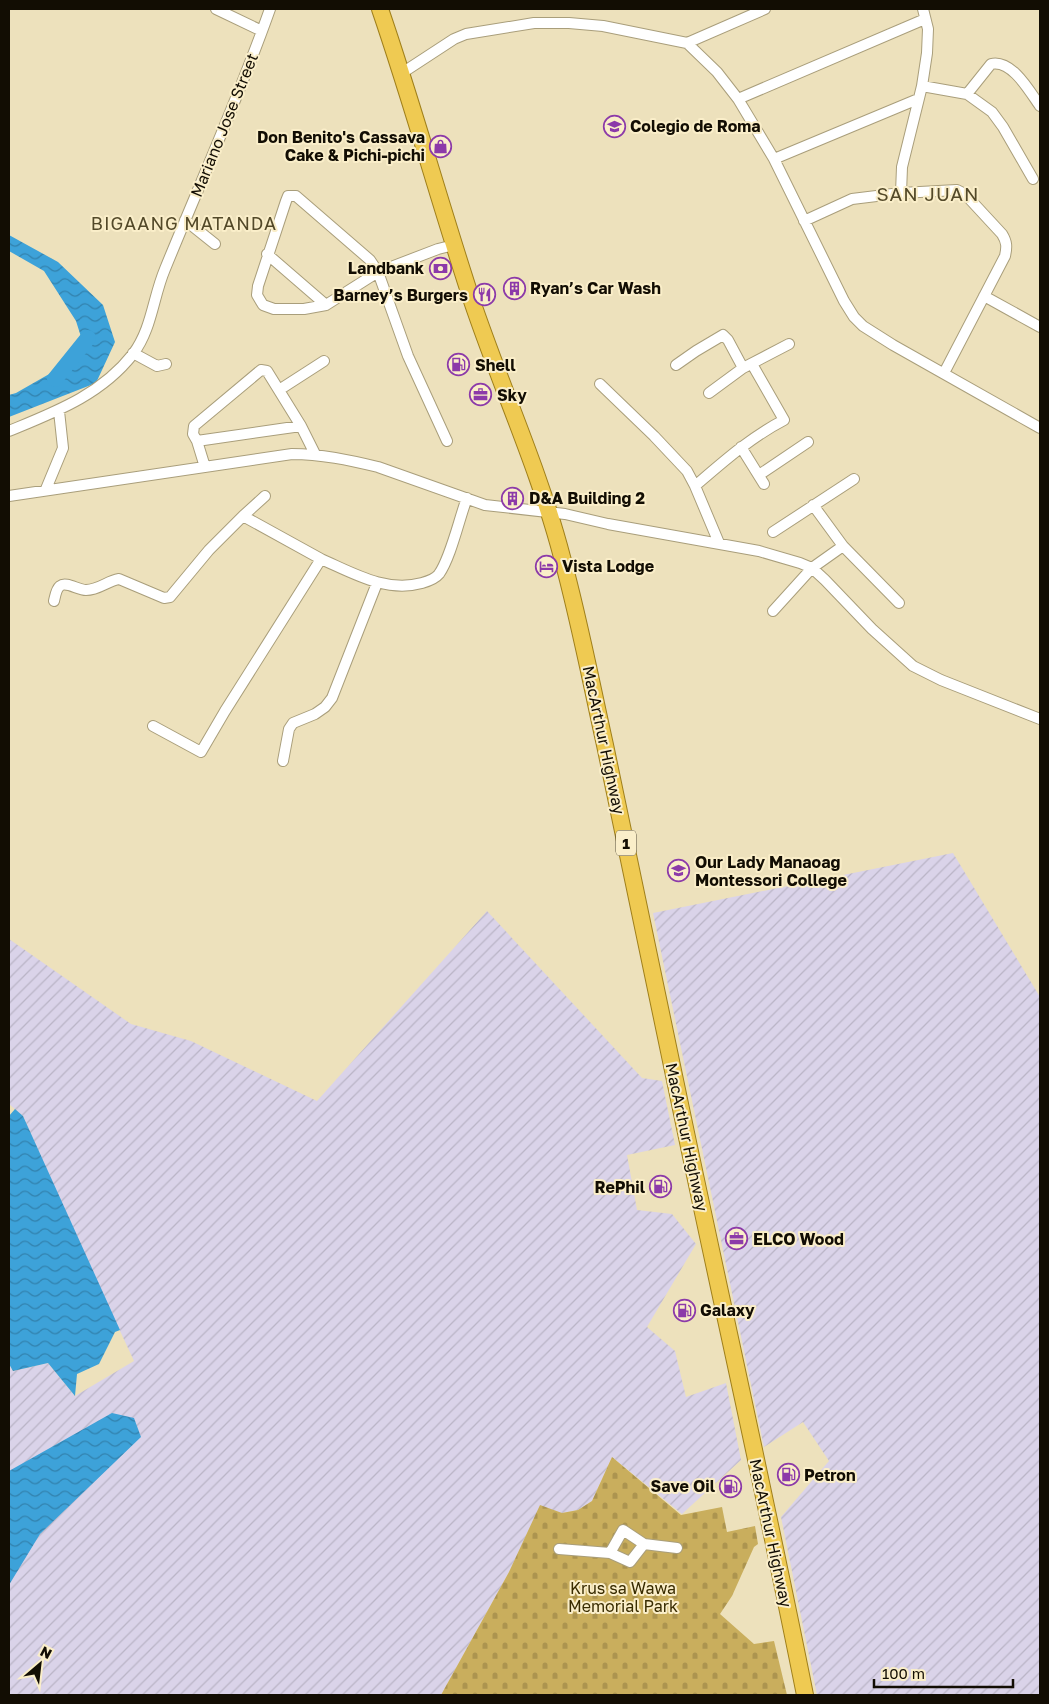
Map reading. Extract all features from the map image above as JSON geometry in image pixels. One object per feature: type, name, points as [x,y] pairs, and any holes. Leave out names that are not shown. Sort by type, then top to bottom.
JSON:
[{"type":"highway","name":"MacArthur Highway","points":[[380,9],[402,73],[454,245],[549,512],[564,564],[615,787],[805,1695]]},
{"type":"street","points":[[216,9],[262,32]]},
{"type":"street","name":"Mariano Jose Street","points":[[9,431],[59,411],[96,390],[110,379],[134,353],[148,325],[162,276],[203,181],[270,9]]},
{"type":"street","points":[[687,43],[765,9]]},
{"type":"street","points":[[738,99],[924,14],[928,29],[922,86],[902,167],[901,193]]},
{"type":"street","points":[[402,73],[454,39],[466,34],[534,23],[569,23],[602,26],[687,43],[717,72],[738,99],[774,159],[844,301],[854,317],[893,346],[1040,428]]},
{"type":"street","points":[[967,94],[991,64],[997,62],[1004,65],[1020,78],[1040,106]]},
{"type":"street","points":[[922,86],[967,94],[992,112],[1003,126],[1033,179]]},
{"type":"street","points":[[774,159],[918,99]]},
{"type":"street","points":[[804,221],[852,199],[901,193],[957,190],[965,194],[1002,234],[1006,240],[1005,256],[944,373]]},
{"type":"street","points":[[447,441],[402,341],[378,272],[370,260],[299,197],[292,194],[288,196],[267,254],[257,295],[263,305],[274,309],[304,309],[326,306],[378,272],[438,249],[454,245]]},
{"type":"street","points":[[185,220],[215,244]]},
{"type":"street","points":[[267,254],[326,306]]},
{"type":"street","points":[[984,296],[1040,327]]},
{"type":"street","points":[[676,365],[723,335],[767,393],[784,420],[769,427],[741,447],[695,486]]},
{"type":"street","points":[[709,394],[747,366],[789,344]]},
{"type":"street","points":[[134,353],[157,366],[166,364]]},
{"type":"street","points":[[279,390],[324,361]]},
{"type":"street","points":[[205,467],[197,440],[193,434],[194,426],[261,370],[267,371],[301,426],[315,454]]},
{"type":"street","points":[[600,384],[687,471],[719,543]]},
{"type":"street","points":[[46,490],[63,448],[59,411]]},
{"type":"street","points":[[197,440],[301,426]]},
{"type":"street","points":[[741,447],[761,480],[808,442]]},
{"type":"street","points":[[9,496],[292,454],[315,454],[378,467],[485,505],[549,512],[719,543],[779,556],[812,568],[872,629],[913,666],[941,680],[1040,719]]},
{"type":"street","points":[[774,532],[854,480]]},
{"type":"street","points":[[54,601],[58,588],[61,585],[90,590],[118,579],[164,598],[170,597],[209,550],[265,496]]},
{"type":"street","points":[[243,516],[321,558],[377,583],[406,587],[432,580],[438,575],[449,553],[467,498]]},
{"type":"street","points":[[813,505],[842,546],[899,602]]},
{"type":"street","points":[[773,611],[812,568],[842,546]]},
{"type":"street","points":[[154,726],[201,752],[224,711],[321,558]]},
{"type":"street","points":[[283,761],[289,729],[293,723],[315,714],[325,707],[332,698],[377,583]]},
{"type":"street","points":[[610,1553],[623,1530],[644,1544],[677,1548]]},
{"type":"street","points":[[559,1549],[610,1553],[630,1562],[644,1544]]},
{"type":"shaded area","points":[[953,853],[1040,997],[1040,1695],[817,1695],[781,1517],[829,1461],[803,1422],[764,1447],[653,913]]},
{"type":"shaded area","points":[[487,911],[642,1078],[662,1081],[675,1145],[627,1155],[637,1210],[672,1214],[696,1244],[647,1327],[675,1351],[686,1397],[726,1383],[741,1460],[682,1514],[612,1457],[592,1501],[578,1510],[562,1513],[540,1506],[509,1572],[441,1695],[9,1695],[9,1364],[13,1371],[48,1363],[75,1396],[134,1361],[23,1116],[9,1104],[9,939],[131,1024],[191,1041],[317,1101]]},
{"type":"green space","name":"Krus sa Wawa Memorial Park","points":[[612,1457],[681,1515],[722,1507],[727,1532],[755,1526],[758,1544],[754,1547],[732,1596],[720,1614],[754,1644],[774,1641],[787,1695],[441,1695],[509,1572],[540,1505],[562,1513],[578,1510],[592,1501]]},
{"type":"water","points":[[9,235],[58,262],[103,305],[115,342],[96,383],[9,417],[9,395],[16,393],[72,361],[82,340],[76,321],[44,271],[9,251]]},
{"type":"water","points":[[15,1109],[23,1116],[120,1330],[115,1332],[99,1364],[77,1374],[75,1396],[48,1363],[13,1371],[9,1364],[9,1116]]},
{"type":"water","points":[[112,1413],[134,1418],[141,1437],[40,1534],[9,1585],[9,1471]]},
{"type":"waterway","points":[[55,379],[88,338]]},
{"type":"place","name":"Colegio de Roma","points":[[614,126]]},
{"type":"place","name":"Don Benito's Cassava Cake & Pichi-pichi","points":[[441,146]]},
{"type":"place","name":"Landbank","points":[[440,268]]},
{"type":"place","name":"Ryan’s Car Wash","points":[[514,288]]},
{"type":"place","name":"Barney’s Burgers","points":[[484,295]]},
{"type":"place","name":"Shell","points":[[459,365]]},
{"type":"place","name":"Sky","points":[[481,395]]},
{"type":"place","name":"D&A Building 2","points":[[513,498]]},
{"type":"place","name":"Vista Lodge","points":[[546,566]]},
{"type":"place","name":"Our Lady Manaoag Montessori College","points":[[679,871]]},
{"type":"place","name":"RePhil","points":[[661,1187]]},
{"type":"place","name":"ELCO Wood","points":[[737,1239]]},
{"type":"place","name":"Galaxy","points":[[684,1310]]},
{"type":"place","name":"Petron","points":[[788,1475]]},
{"type":"place","name":"Save Oil","points":[[731,1486]]},
{"type":"district","name":"SAN JUAN","points":[[928,193]]},
{"type":"district","name":"BIGAANG MATANDA","points":[[184,223]]}]
